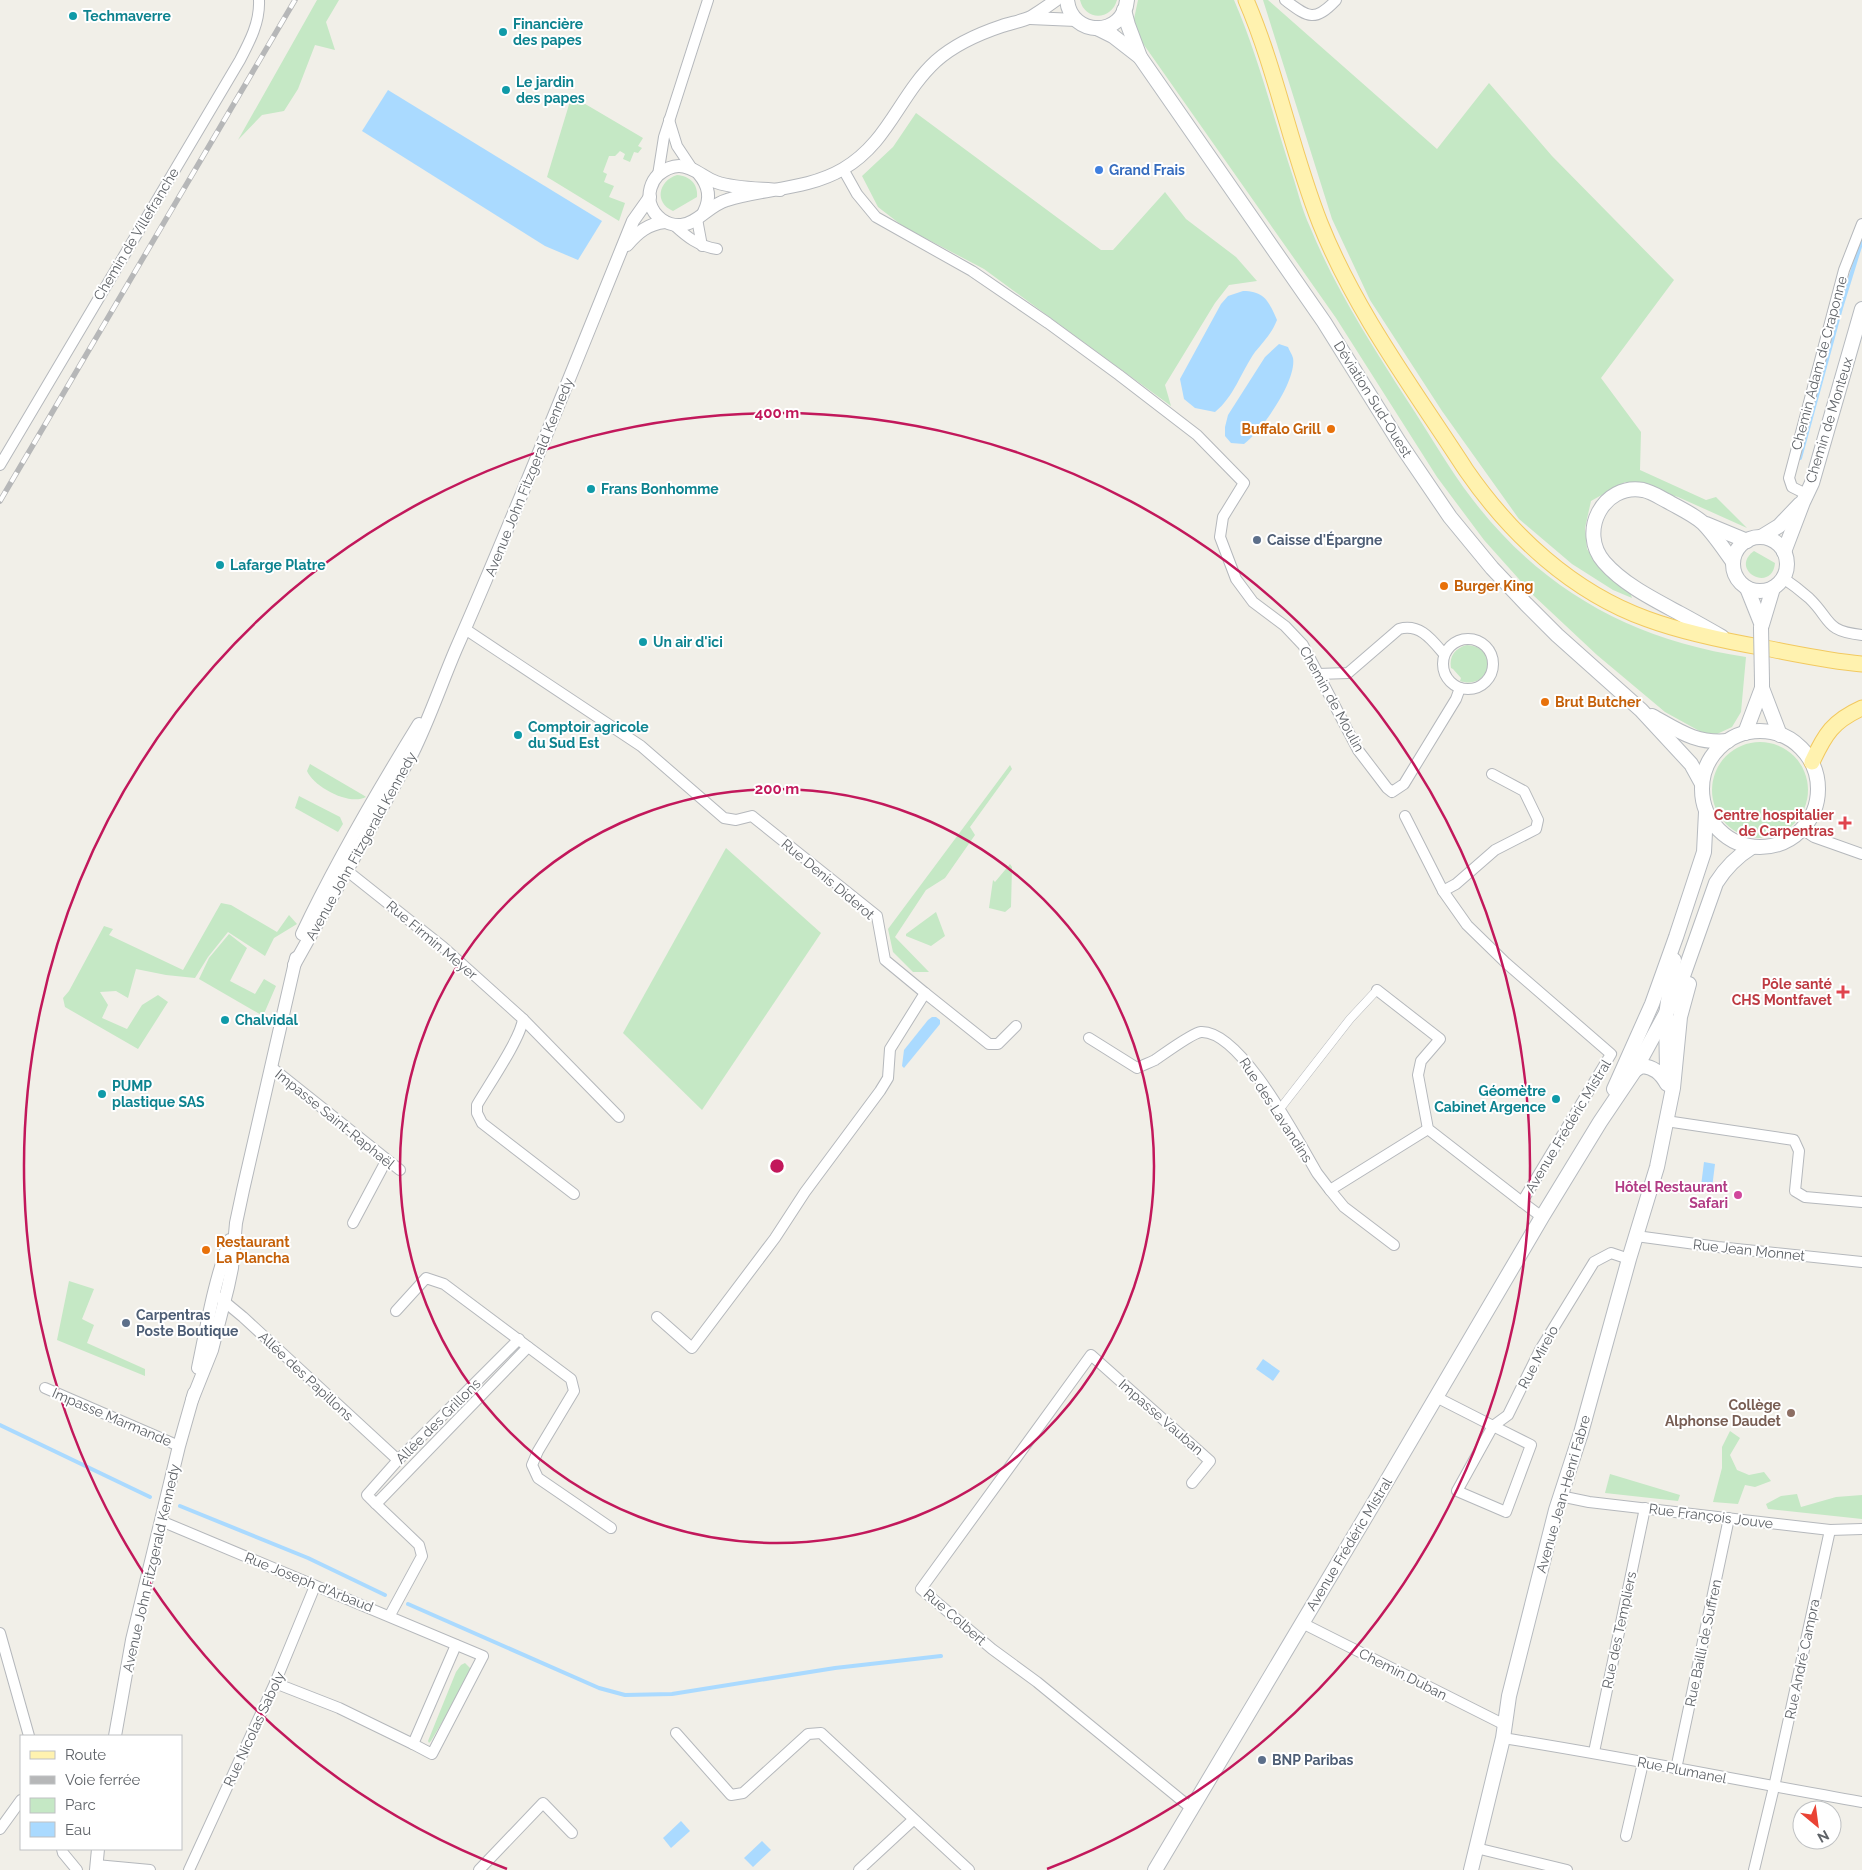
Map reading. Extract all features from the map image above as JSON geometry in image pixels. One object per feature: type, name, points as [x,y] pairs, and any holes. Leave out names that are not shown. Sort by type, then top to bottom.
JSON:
[{"type":"main road","points":[[1067,0],[1071,13],[1082,25],[1097,28],[1113,36],[1140,57]]},
{"type":"main road","points":[[1246,0],[1262,42],[1307,186],[1334,257],[1371,323],[1481,492],[1508,524],[1535,550],[1574,581],[1602,598],[1654,622],[1730,641],[1810,657],[1862,664]]},
{"type":"main road","points":[[1097,28],[1106,27],[1113,23],[1126,5]]},
{"type":"main road","points":[[1126,5],[1128,24],[1140,57]]},
{"type":"main road","name":"Déviation Sud-Ouest","points":[[1140,57],[1324,322],[1450,518],[1492,568],[1526,604],[1641,710]]},
{"type":"main road","name":"Chemin de Monteux","points":[[1784,552],[1814,474],[1862,309]]},
{"type":"main road","points":[[1730,641],[1659,602],[1622,578],[1602,560],[1593,541],[1594,525],[1598,512],[1618,492],[1641,490],[1655,494],[1702,522],[1747,541]]},
{"type":"main road","points":[[1778,583],[1760,591],[1747,588],[1735,574],[1733,562],[1735,554],[1747,541],[1761,538],[1779,526],[1805,498]]},
{"type":"main road","points":[[1702,522],[1733,562]]},
{"type":"main road","points":[[1761,538],[1777,543],[1784,552],[1787,566],[1761,625]]},
{"type":"main road","points":[[1747,588],[1761,625],[1762,684],[1780,735]]},
{"type":"main road","points":[[1745,733],[1762,684]]},
{"type":"main road","points":[[1812,762],[1822,741],[1831,728],[1862,708]]},
{"type":"main road","points":[[1641,710],[1700,741],[1728,741]]},
{"type":"main road","points":[[1641,710],[1691,764],[1702,784]]},
{"type":"main road","points":[[1769,732],[1780,735],[1793,741],[1812,762],[1816,775],[1818,795],[1815,808],[1802,830],[1791,838],[1779,844],[1752,847],[1724,835],[1713,824],[1702,796],[1702,784],[1706,767],[1715,753],[1728,741],[1745,733],[1769,732]]},
{"type":"main road","points":[[1600,1122],[1652,1004],[1676,937],[1704,852],[1706,810]]},
{"type":"main road","points":[[1600,1122],[1635,1070],[1666,1015],[1686,972],[1716,883],[1734,859],[1752,847]]},
{"type":"main road","points":[[1666,1120],[1673,1088],[1680,1017],[1710,903]]},
{"type":"main road","points":[[1666,1120],[1666,1015],[1676,937]]},
{"type":"main road","points":[[1635,1070],[1642,1066],[1648,1066],[1656,1070],[1667,1084]]},
{"type":"main road","name":"Avenue Jean-Henri Fabre","points":[[1471,1870],[1504,1731],[1528,1618],[1560,1496],[1581,1433],[1629,1258],[1657,1167],[1666,1120]]},
{"type":"main road","name":"Avenue Frédéric Mistral","points":[[1155,1870],[1600,1122]]},
{"type":"street","name":"Chemin de Villefranche","points":[[0,464],[240,60],[253,35],[260,12],[259,0]]},
{"type":"street","points":[[658,175],[664,136],[708,0]]},
{"type":"street","points":[[670,223],[690,223],[726,200],[809,184],[843,169],[871,148],[883,134],[914,86],[936,61],[964,41],[984,32],[1030,18],[1056,0]]},
{"type":"street","points":[[1285,0],[1305,14],[1312,16],[1326,11],[1336,0]]},
{"type":"street","points":[[1030,18],[1076,20]]},
{"type":"street","points":[[669,119],[677,146],[683,157],[704,181],[709,196],[701,215],[702,246]]},
{"type":"street","points":[[717,249],[702,246],[691,240],[654,212],[650,197],[653,182],[658,175],[671,167],[679,166],[726,185],[780,190]]},
{"type":"street","name":"Chemin de Moulin","points":[[843,169],[857,194],[876,217],[972,271],[1048,323],[1197,435],[1244,483],[1223,517],[1220,537],[1236,579],[1253,602],[1285,626],[1303,645],[1358,750],[1392,792],[1404,784],[1456,699],[1460,688]]},
{"type":"street","name":"Avenue John Fitzgerald Kennedy","points":[[192,1400],[212,1350],[232,1268],[236,1223],[294,966],[342,867],[412,754],[425,728],[436,697],[619,255],[633,222],[650,197]]},
{"type":"street","name":"Avenue John Fitzgerald Kennedy","points":[[619,255],[638,232],[653,224],[670,223]]},
{"type":"street","name":"Chemin Adam de Craponne","points":[[1805,498],[1792,487],[1789,478],[1844,270],[1862,224]]},
{"type":"street","points":[[1778,583],[1808,597],[1832,627],[1846,633],[1862,635]]},
{"type":"street","points":[[1318,674],[1348,673],[1399,629],[1407,627],[1421,630],[1444,654]]},
{"type":"street","name":"Rue Denis Diderot","points":[[466,628],[641,746],[724,818],[736,820],[752,816],[877,916],[885,960],[990,1044],[998,1044],[1016,1026]]},
{"type":"street","points":[[1470,639],[1484,645],[1491,654],[1492,670],[1487,679],[1479,686],[1460,688],[1451,683],[1445,675],[1443,665],[1444,654],[1454,643],[1470,639]]},
{"type":"street","points":[[1405,816],[1443,891],[1456,884],[1495,850],[1536,829],[1538,820],[1524,791],[1492,774]]},
{"type":"street","points":[[1802,830],[1814,837],[1862,854]]},
{"type":"street","name":"Rue Firmin Meyer","points":[[342,867],[443,947],[523,1019],[619,1117]]},
{"type":"street","name":"Avenue Frédéric Mistral","points":[[1443,891],[1467,925],[1506,963],[1611,1054],[1522,1202],[1542,1217]]},
{"type":"street","points":[[1279,1110],[1350,1019],[1378,990],[1440,1039],[1421,1061],[1418,1075],[1428,1129],[1522,1202]]},
{"type":"street","points":[[657,1318],[692,1348],[775,1238],[805,1192],[888,1078],[890,1049],[925,993]]},
{"type":"street","points":[[523,1019],[516,1039],[477,1105],[477,1113],[482,1123],[574,1194]]},
{"type":"street","name":"Rue des Lavandins","points":[[1089,1038],[1137,1068],[1199,1032],[1214,1033],[1233,1047],[1248,1064],[1279,1110],[1317,1173],[1344,1207],[1394,1245]]},
{"type":"street","name":"Impasse Saint-Raphaël","points":[[271,1067],[386,1161],[400,1170]]},
{"type":"street","points":[[1666,1120],[1794,1140],[1799,1152],[1795,1191],[1805,1197],[1862,1202]]},
{"type":"street","points":[[1330,1190],[1428,1129]]},
{"type":"street","points":[[353,1222],[386,1161]]},
{"type":"street","name":"Avenue John Fitzgerald Kennedy","points":[[115,1735],[132,1640],[192,1400],[213,1293],[220,1266],[236,1223]]},
{"type":"street","name":"Rue Jean Monnet","points":[[1636,1236],[1718,1247],[1862,1262]]},
{"type":"street","name":"Rue Mireio","points":[[1493,1426],[1508,1415],[1540,1350],[1594,1262],[1611,1253],[1629,1258]]},
{"type":"street","points":[[396,1311],[426,1278],[444,1284],[571,1379],[574,1391],[538,1451],[532,1465],[538,1478],[610,1528]]},
{"type":"street","name":"Allée des Papillons","points":[[213,1293],[243,1317],[398,1460]]},
{"type":"street","name":"Allée des Grillons","points":[[519,1339],[398,1460],[367,1495],[376,1504],[528,1347]]},
{"type":"street","name":"Impasse Vauban","points":[[1091,1355],[1210,1461],[1192,1482]]},
{"type":"street","name":"Rue Colbert","points":[[1091,1355],[920,1589],[1191,1808]]},
{"type":"street","name":"Impasse Marmande","points":[[45,1388],[179,1446]]},
{"type":"street","points":[[1436,1397],[1531,1445],[1506,1512],[1457,1491],[1493,1426]]},
{"type":"street","name":"Rue François Jouve","points":[[1560,1496],[1589,1502],[1830,1530],[1862,1529]]},
{"type":"street","points":[[376,1504],[419,1546],[422,1556],[390,1615]]},
{"type":"street","name":"Rue des Templiers","points":[[1594,1752],[1645,1508]]},
{"type":"street","name":"Rue Bailli de Suffren","points":[[1676,1768],[1729,1518]]},
{"type":"street","name":"Rue Joseph d'Arbaud","points":[[161,1521],[390,1615],[483,1656],[432,1754],[413,1744]]},
{"type":"street","name":"Rue André Campra","points":[[1754,1870],[1830,1530]]},
{"type":"street","name":"Rue Nicolas Saboly","points":[[189,1870],[276,1683],[316,1586]]},
{"type":"street","name":"Chemin Duban","points":[[1302,1623],[1504,1731]]},
{"type":"street","points":[[0,1633],[4,1666],[29,1735]]},
{"type":"street","points":[[276,1683],[339,1708],[413,1744],[456,1645]]},
{"type":"street","name":"Rue Plumanel","points":[[1504,1731],[1643,1763],[1862,1802]]},
{"type":"street","points":[[676,1733],[731,1795],[743,1793],[808,1734],[821,1733],[969,1870]]},
{"type":"street","points":[[1626,1836],[1643,1763]]},
{"type":"street","points":[[0,1829],[20,1801]]},
{"type":"street","points":[[479,1870],[543,1803],[572,1833]]},
{"type":"street","points":[[859,1870],[913,1820]]},
{"type":"street","points":[[1476,1848],[1567,1870]]},
{"type":"street","points":[[62,1850],[77,1870]]},
{"type":"street","points":[[98,1850],[96,1868],[150,1870]]},
{"type":"green space","points":[[317,0],[339,0],[326,22],[335,50],[315,45],[298,89],[284,111],[262,115],[238,140]]},
{"type":"green space","points":[[1080,0],[1117,0],[1109,12],[1098,16],[1087,12]]},
{"type":"green space","points":[[1138,0],[1234,0],[1259,67],[1303,210],[1320,250],[1342,294],[1367,337],[1456,476],[1500,532],[1529,561],[1560,585],[1593,606],[1628,624],[1666,638],[1705,649],[1746,657],[1741,712],[1732,727],[1717,734],[1703,733],[1665,712],[1597,655],[1534,596],[1484,540],[1437,477],[1336,318],[1137,35],[1134,19]]},
{"type":"green space","points":[[1263,0],[1268,0],[1437,149],[1489,83],[1552,156],[1674,280],[1601,378],[1641,432],[1640,470],[1706,500],[1716,497],[1747,528],[1678,497],[1625,482],[1591,501],[1585,528],[1587,549],[1605,574],[1630,592],[1632,598],[1613,590],[1572,564],[1519,519],[1442,411],[1370,300],[1332,219]]},
{"type":"green space","points":[[571,98],[574,100],[575,98],[643,138],[638,146],[642,148],[638,153],[634,152],[630,162],[623,159],[625,154],[620,151],[615,156],[609,156],[603,172],[607,174],[604,182],[614,186],[609,197],[625,203],[619,221],[547,177]]},
{"type":"green space","points":[[916,113],[1101,250],[1113,250],[1165,192],[1186,219],[1236,257],[1257,281],[1229,285],[1215,303],[1165,385],[1171,406],[984,269],[904,227],[878,207],[862,176],[893,147]]},
{"type":"green space","points":[[677,175],[686,177],[695,185],[697,197],[673,211],[663,203],[661,192],[666,182]]},
{"type":"green space","points":[[1754,551],[1775,563],[1772,572],[1767,577],[1760,578],[1748,571],[1746,565],[1747,558]]},
{"type":"green space","points":[[1467,645],[1477,648],[1484,653],[1488,668],[1485,675],[1479,680],[1471,682],[1460,681],[1461,678],[1451,668],[1451,660],[1454,653],[1459,648]]},
{"type":"green space","points":[[1760,742],[1778,746],[1794,756],[1804,772],[1808,790],[1804,808],[1794,824],[1778,834],[1760,838],[1742,834],[1726,824],[1716,808],[1712,790],[1716,772],[1726,756],[1742,746]]},
{"type":"green space","points":[[310,764],[366,797],[351,799],[324,789],[307,771]]},
{"type":"green space","points":[[1010,765],[1012,769],[970,827],[975,835],[945,878],[926,890],[895,937],[929,972],[913,972],[893,952],[888,929]]},
{"type":"green space","points":[[299,796],[340,817],[343,824],[338,832],[295,808]]},
{"type":"green space","points":[[726,848],[821,933],[702,1110],[623,1033]]},
{"type":"green space","points":[[1010,864],[1012,867],[1011,907],[1005,912],[989,908],[993,880],[995,882]]},
{"type":"green space","points":[[221,903],[231,905],[277,932],[289,915],[297,924],[274,938],[265,956],[228,932],[208,957],[195,978],[136,969],[128,998],[116,991],[100,992],[108,1005],[102,1018],[127,1029],[142,1005],[158,995],[168,1002],[138,1049],[65,1007],[63,998],[69,991],[104,926],[113,929],[109,935],[183,970]]},
{"type":"green space","points":[[936,912],[945,936],[931,946],[906,936],[906,934]]},
{"type":"green space","points":[[229,934],[247,948],[230,981],[255,994],[264,979],[276,986],[263,1016],[199,979],[209,958]]},
{"type":"green space","points":[[69,1281],[94,1289],[82,1319],[94,1325],[87,1343],[145,1369],[145,1376],[57,1340]]},
{"type":"green space","points":[[1730,1431],[1740,1438],[1730,1455],[1737,1470],[1749,1475],[1764,1472],[1771,1481],[1755,1487],[1745,1485],[1738,1504],[1713,1502],[1722,1468],[1722,1447]]},
{"type":"green space","points":[[1610,1474],[1680,1495],[1678,1501],[1605,1493]]},
{"type":"green space","points":[[1797,1494],[1801,1507],[1836,1497],[1862,1495],[1862,1519],[1768,1509],[1766,1504],[1781,1496]]},
{"type":"green space","points":[[465,1663],[470,1668],[471,1673],[429,1743],[428,1741],[456,1672]]},
{"type":"water","points":[[388,90],[602,221],[578,260],[545,246],[362,131]]},
{"type":"water","points":[[1243,291],[1261,295],[1269,303],[1277,320],[1275,325],[1255,352],[1222,406],[1215,412],[1195,408],[1184,399],[1180,379],[1221,304],[1228,296]]},
{"type":"water","points":[[1279,344],[1288,347],[1293,358],[1290,379],[1277,404],[1260,428],[1244,444],[1231,443],[1225,436],[1228,415],[1265,357]]},
{"type":"water","points":[[932,1017],[940,1020],[940,1024],[904,1068],[902,1066],[904,1050]]},
{"type":"water","points":[[1704,1162],[1715,1164],[1712,1188],[1701,1186]]},
{"type":"water","points":[[1263,1359],[1280,1371],[1273,1381],[1256,1369]]},
{"type":"water","points":[[681,1821],[690,1831],[671,1848],[663,1838]]},
{"type":"water","points":[[762,1841],[771,1850],[753,1867],[744,1858]]},
{"type":"waterway","points":[[1800,458],[1841,308],[1862,240]]},
{"type":"waterway","points":[[0,1425],[150,1497]]},
{"type":"waterway","points":[[180,1506],[308,1558],[385,1595]]},
{"type":"waterway","points":[[408,1604],[599,1688],[625,1695],[672,1694],[835,1668],[941,1656]]},
{"type":"railway","points":[[0,501],[295,0]]},
{"type":"place","name":"Techmaverre","points":[[73,16]]},
{"type":"place","name":"Financière des papes","points":[[503,32]]},
{"type":"place","name":"Le jardin des papes","points":[[506,90]]},
{"type":"place","name":"Grand Frais","points":[[1099,170]]},
{"type":"place","name":"Buffalo Grill","points":[[1331,429]]},
{"type":"place","name":"Frans Bonhomme","points":[[591,489]]},
{"type":"place","name":"Caisse d'Épargne","points":[[1257,540]]},
{"type":"place","name":"Lafarge Platre","points":[[220,565]]},
{"type":"place","name":"Burger King","points":[[1444,586]]},
{"type":"place","name":"Un air d'ici","points":[[643,642]]},
{"type":"place","name":"Brut Butcher","points":[[1545,702]]},
{"type":"place","name":"Comptoir agricole du Sud Est","points":[[518,735]]},
{"type":"place","name":"Centre hospitalier de Carpentras","points":[[1845,823]]},
{"type":"place","name":"Pôle santé CHS Montfavet","points":[[1843,992]]},
{"type":"place","name":"Chalvidal","points":[[225,1020]]},
{"type":"place","name":"PUMP plastique SAS","points":[[102,1094]]},
{"type":"place","name":"Géomètre Cabinet Argence","points":[[1556,1099]]},
{"type":"place","name":"Hôtel Restaurant Safari","points":[[1738,1195]]},
{"type":"place","name":"Restaurant La Plancha","points":[[206,1250]]},
{"type":"place","name":"Carpentras Poste Boutique","points":[[126,1323]]},
{"type":"place","name":"Collège Alphonse Daudet","points":[[1791,1413]]},
{"type":"place","name":"BNP Paribas","points":[[1262,1760]]}]
